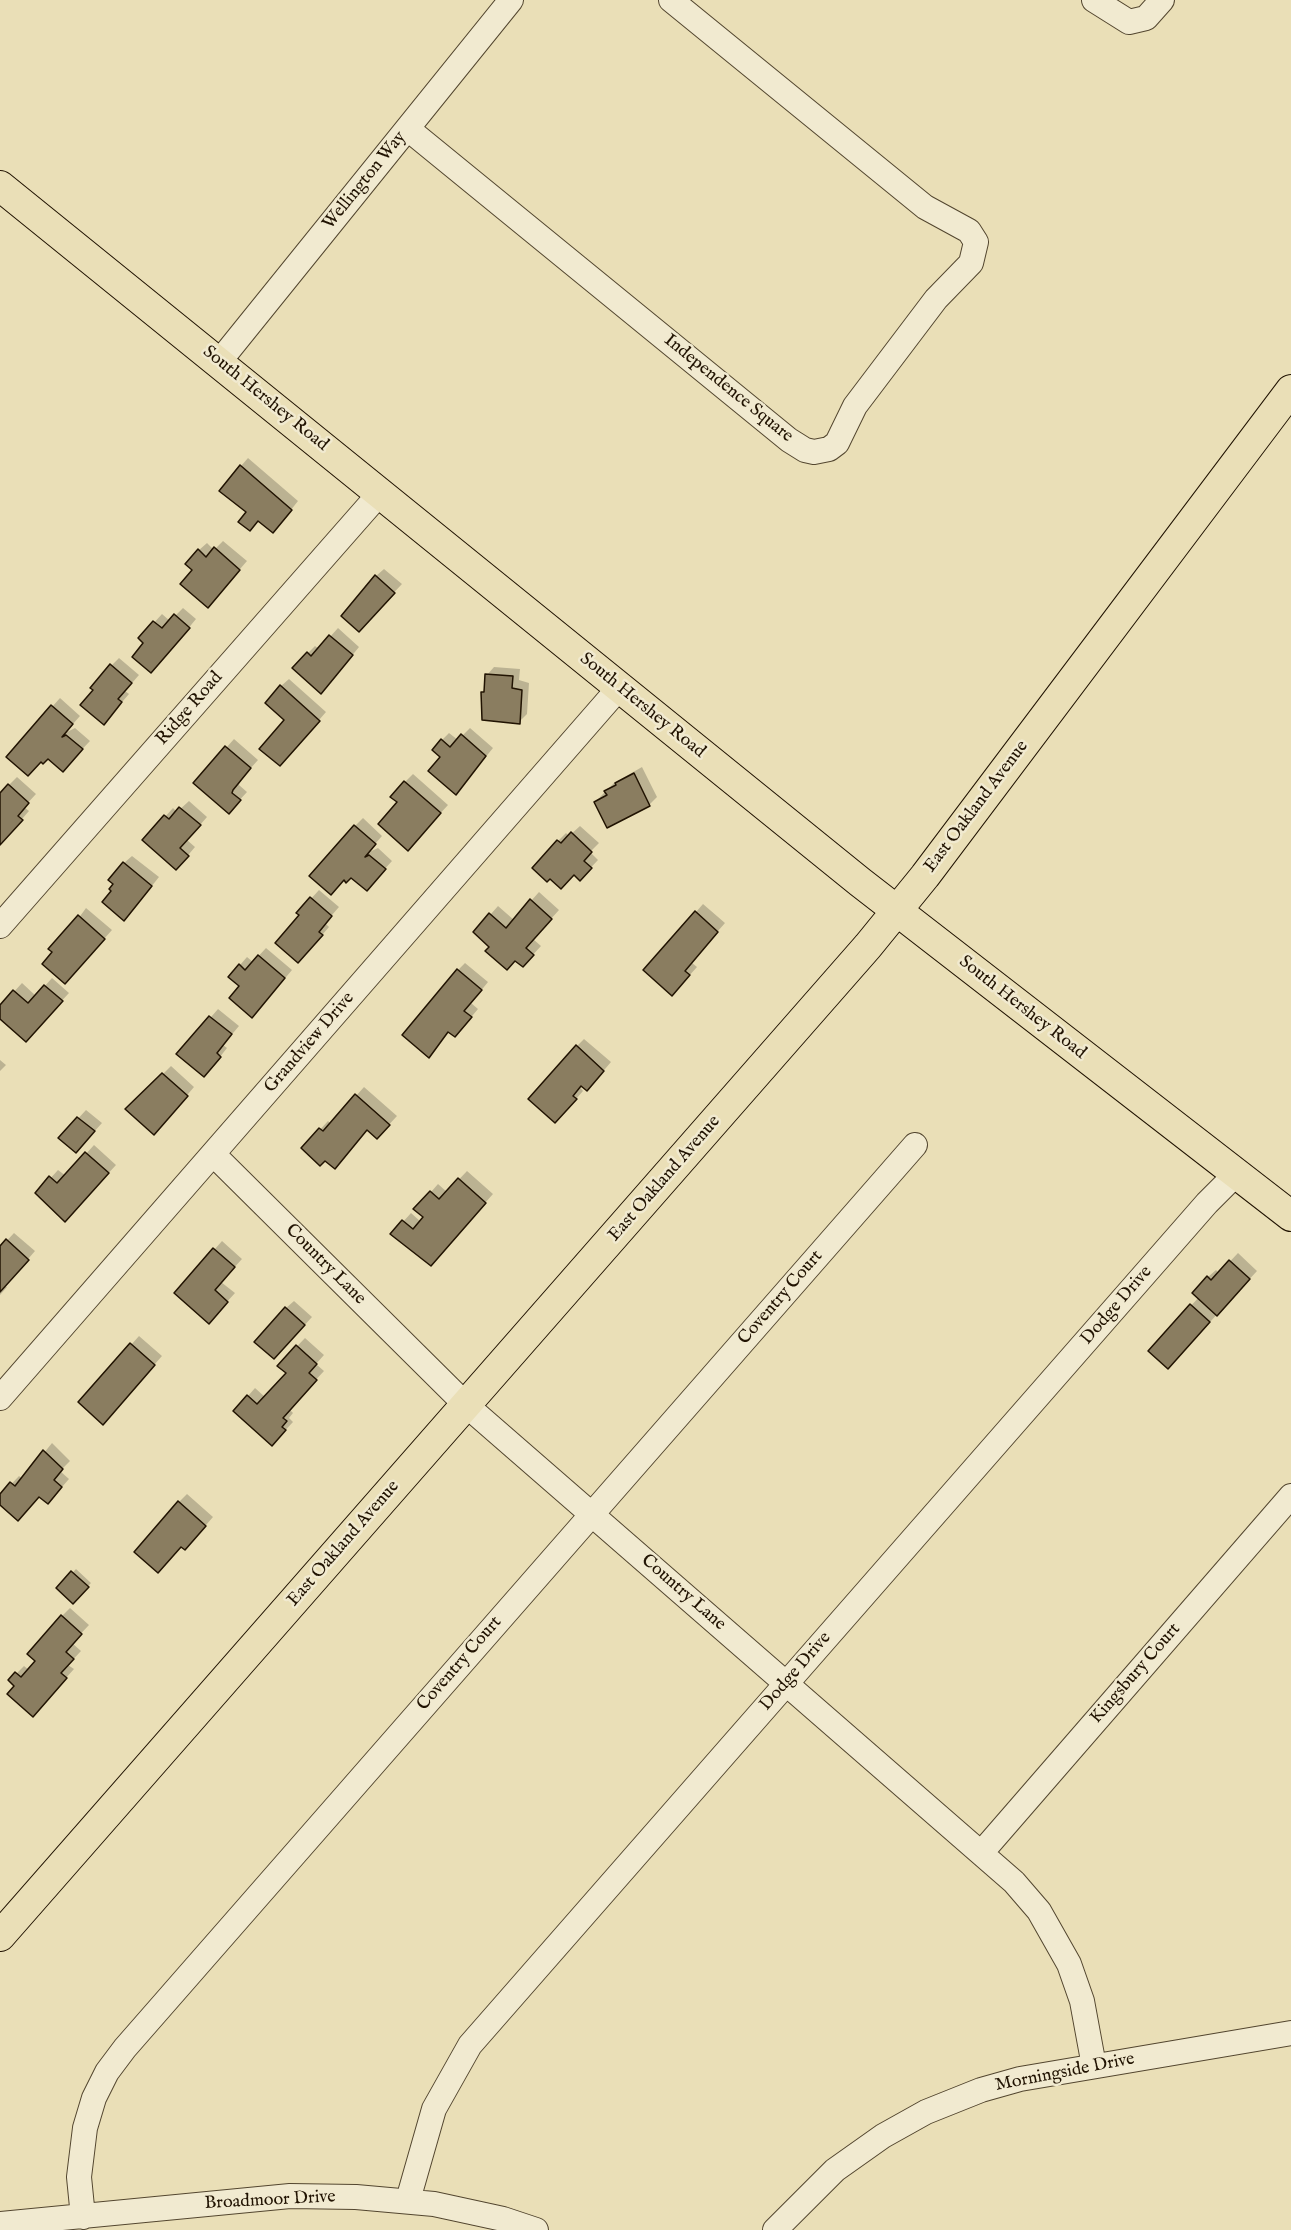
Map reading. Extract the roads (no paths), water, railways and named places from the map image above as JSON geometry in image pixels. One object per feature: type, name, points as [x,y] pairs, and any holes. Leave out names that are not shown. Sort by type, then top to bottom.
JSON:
[{"type":"main road","name":"South Hershey Road","points":[[0,186],[381,492],[619,688],[897,910],[1291,1216]]},
{"type":"main road","name":"East Oakland Avenue","points":[[0,1936],[897,910],[1291,390]]},
{"type":"street","name":"Wellington Way","points":[[219,362],[511,0]]},
{"type":"street","name":"Independence Square","points":[[408,129],[789,440],[805,450],[814,452],[829,449],[837,443],[855,406],[936,299],[971,263],[976,242],[969,231],[925,207],[671,0]]},
{"type":"street","points":[[1094,0],[1122,18],[1136,22],[1146,18],[1162,0]]},
{"type":"street","name":"Ridge Road","points":[[0,926],[381,492]]},
{"type":"street","name":"Grandview Drive","points":[[0,1398],[619,688]]},
{"type":"street","name":"Coventry Court","points":[[83,2217],[79,2177],[85,2128],[94,2098],[113,2064],[915,1145]]},
{"type":"street","name":"Country Lane","points":[[213,1154],[466,1405],[982,1852],[1033,1904],[1058,1944],[1082,2001],[1094,2066]]},
{"type":"street","name":"Dodge Drive","points":[[408,2200],[434,2109],[470,2045],[1207,1203],[1236,1174]]},
{"type":"street","name":"Kingsbury Court","points":[[982,1852],[1291,1496]]},
{"type":"street","name":"Morningside Drive","points":[[775,2230],[835,2170],[883,2136],[926,2112],[981,2090],[1020,2079],[1291,2033]]},
{"type":"street","name":"Broadmoor Drive","points":[[0,2224],[290,2196],[408,2200],[503,2219],[536,2230]]}]
